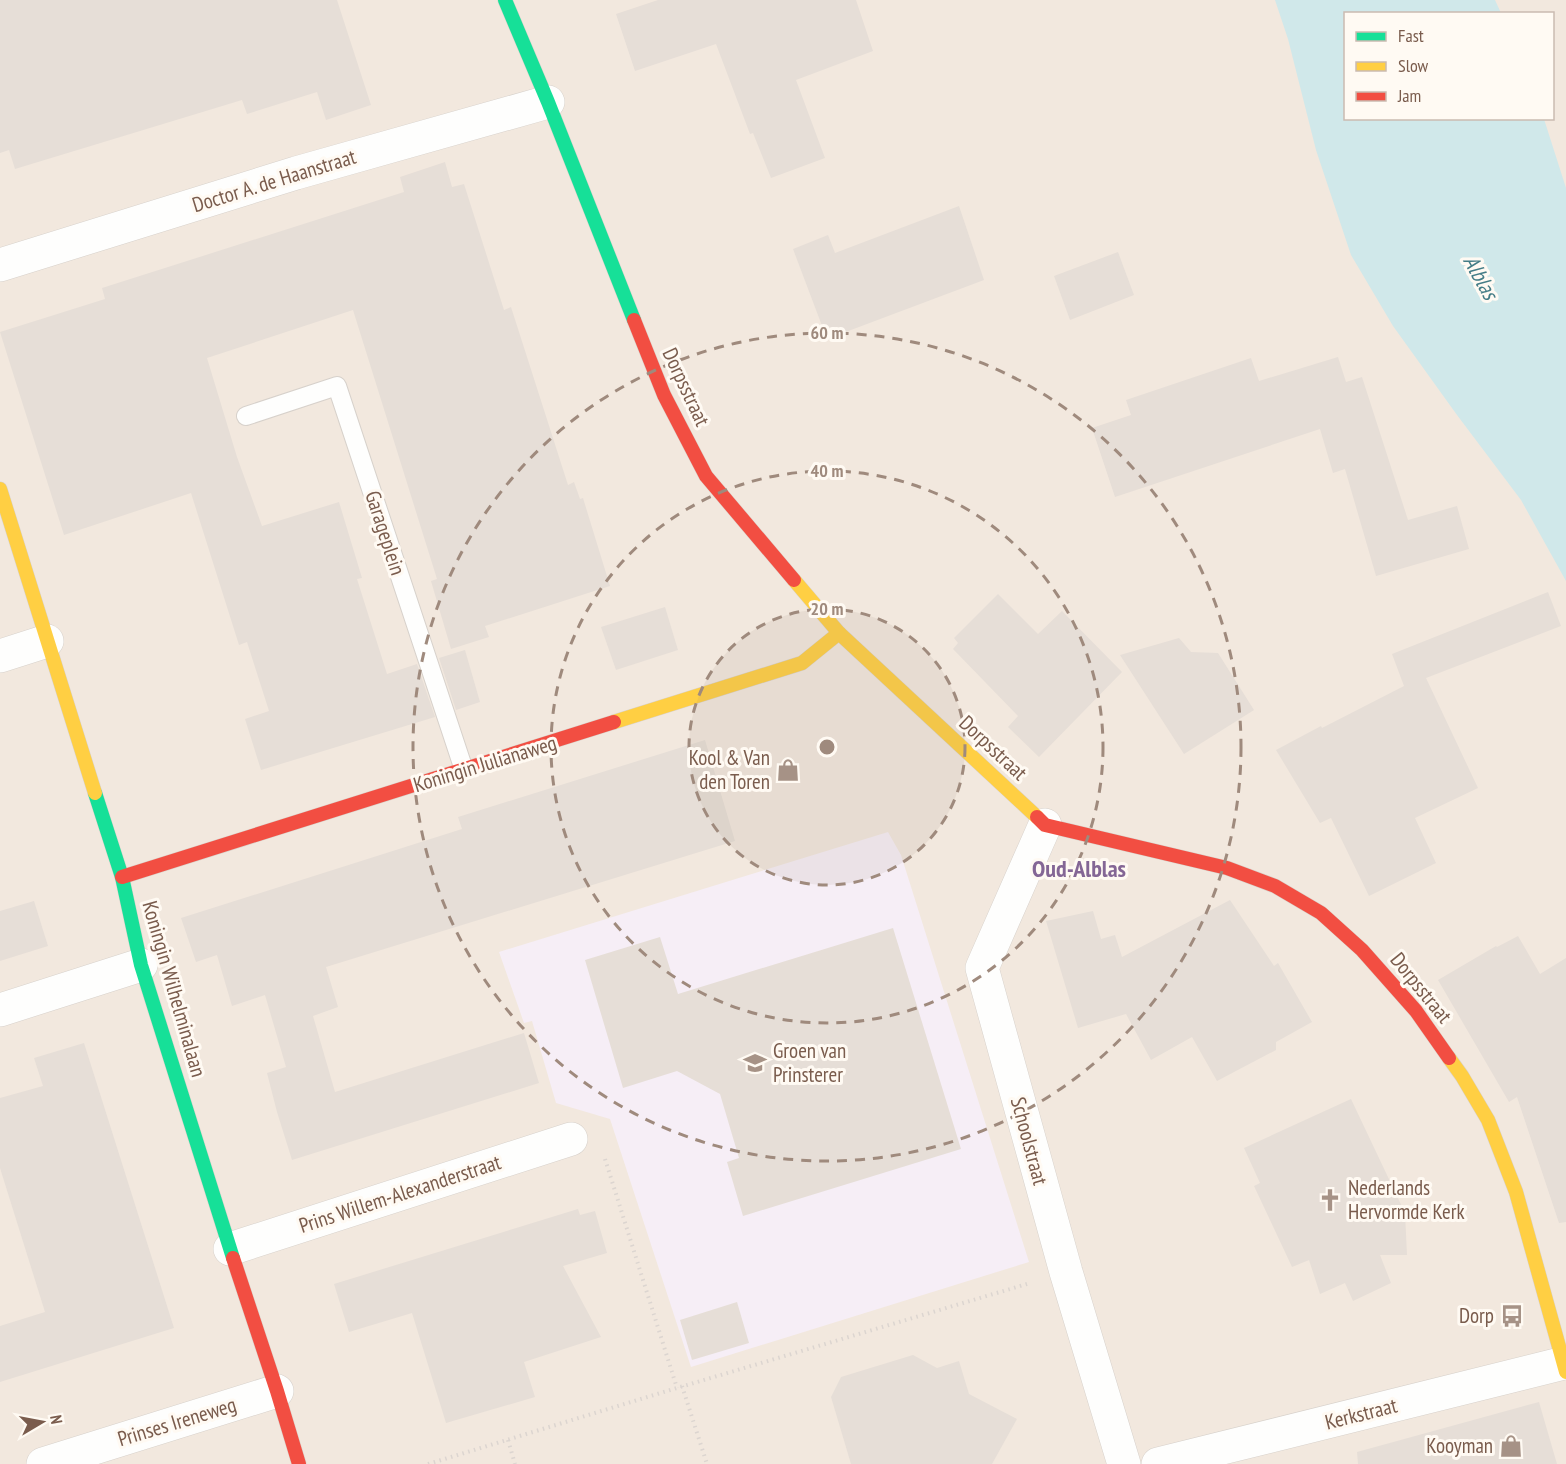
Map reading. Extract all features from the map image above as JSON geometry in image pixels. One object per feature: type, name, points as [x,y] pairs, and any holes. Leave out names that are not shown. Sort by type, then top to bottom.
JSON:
[{"type":"street","name":"Dorpsstraat","points":[[505,0],[548,102],[664,395],[706,476],[839,633],[1045,825],[1227,868],[1275,886],[1321,913],[1362,950],[1416,1011],[1462,1076],[1488,1120],[1516,1192],[1563,1351]]},
{"type":"street","name":"Doctor A. de Haanstraat","points":[[0,265],[296,173],[548,102]]},
{"type":"street","name":"Koningin Wilhelminalaan","points":[[0,489],[122,877],[141,965],[299,1464]]},
{"type":"street","name":"Koningin Julianaweg","points":[[122,877],[802,663],[839,633]]},
{"type":"street","points":[[0,656],[47,641]]},
{"type":"street","name":"Schoolstraat","points":[[1045,825],[982,968],[1066,1272],[1124,1464]]},
{"type":"street","points":[[0,1010],[141,965]]},
{"type":"street","name":"Prins Willem-Alexanderstraat","points":[[230,1249],[571,1139]]},
{"type":"street","name":"Kerkstraat","points":[[1158,1464],[1563,1351]]},
{"type":"street","name":"Prinses Ireneweg","points":[[43,1464],[277,1391]]},
{"type":"lane","name":"Garageplein","points":[[246,416],[337,386],[464,770]]},
{"type":"path","points":[[571,1139],[601,1146],[707,1464]]},
{"type":"path","points":[[428,1464],[1066,1272]]},
{"type":"path","points":[[508,1440],[515,1464]]},
{"type":"shaded area","points":[[0,0],[1566,0],[1566,1464],[0,1464]]},
{"type":"shaded area","name":"Groen van Prinsterer","points":[[888,832],[901,855],[1029,1262],[691,1367],[610,1119],[556,1103],[532,1021],[524,1023],[499,952]]},
{"type":"water","name":"Alblas","points":[[1275,0],[1495,0],[1501,12],[1344,12],[1344,120],[1544,120],[1566,188],[1566,581],[1521,500],[1393,326],[1351,255],[1316,150],[1288,39]]},
{"type":"building","points":[[0,0],[337,0],[371,105],[326,120],[317,92],[247,114],[242,100],[15,169],[9,150],[0,153]]},
{"type":"building","points":[[658,0],[856,0],[873,51],[796,80],[825,158],[771,178],[753,133],[750,134],[716,44],[635,71],[616,14]]},
{"type":"building","points":[[445,162],[452,187],[464,184],[504,310],[511,307],[568,485],[574,482],[580,499],[583,498],[610,586],[485,626],[489,637],[451,649],[431,581],[437,579],[353,310],[207,358],[237,457],[262,526],[339,502],[362,578],[357,579],[387,674],[417,664],[435,717],[261,770],[245,719],[269,711],[247,642],[239,645],[191,493],[64,535],[0,332],[105,299],[102,288],[404,192],[400,177]]},
{"type":"building","points":[[959,206],[984,280],[827,339],[793,249],[828,235],[835,253]]},
{"type":"building","points":[[1118,252],[1134,295],[1070,320],[1054,276]]},
{"type":"building","points":[[1338,357],[1346,382],[1362,377],[1408,520],[1457,506],[1469,549],[1376,576],[1345,469],[1333,473],[1320,429],[1115,497],[1092,428],[1131,415],[1126,400],[1251,358],[1259,381]]},
{"type":"building","points":[[1548,592],[1561,626],[1426,678],[1478,788],[1415,818],[1436,863],[1369,896],[1331,818],[1320,823],[1276,750],[1404,686],[1392,654]]},
{"type":"building","points":[[998,594],[1038,634],[1062,611],[1122,672],[1039,757],[1008,727],[1018,716],[953,649],[958,643],[954,638]]},
{"type":"building","points":[[665,607],[678,650],[616,670],[601,627]]},
{"type":"building","points":[[1179,638],[1191,652],[1218,653],[1254,710],[1184,754],[1120,655]]},
{"type":"building","points":[[465,650],[480,702],[456,710],[439,658]]},
{"type":"building","points":[[705,740],[735,841],[326,967],[338,1007],[313,1016],[335,1092],[524,1033],[539,1083],[292,1160],[267,1073],[286,1067],[265,995],[232,1006],[217,955],[196,962],[181,918],[462,829],[458,817]]},
{"type":"building","points":[[1230,900],[1274,966],[1278,963],[1312,1022],[1276,1042],[1276,1050],[1217,1081],[1192,1037],[1151,1060],[1126,1014],[1078,1028],[1046,921],[1093,911],[1101,939],[1115,935],[1122,957]]},
{"type":"building","points":[[34,901],[48,946],[0,961],[0,911]]},
{"type":"building","points":[[893,928],[961,1149],[743,1216],[727,1162],[739,1158],[720,1094],[677,1071],[623,1088],[585,960],[660,937],[678,994]]},
{"type":"building","points":[[1518,936],[1540,974],[1566,958],[1566,1222],[1559,1223],[1517,1097],[1509,1102],[1438,980],[1496,946]]},
{"type":"building","points":[[84,1043],[174,1328],[0,1382],[0,1326],[45,1312],[0,1168],[0,1098],[43,1086],[34,1058]]},
{"type":"building","name":"Nederlands Hervormde Kerk","points":[[1351,1099],[1405,1213],[1407,1255],[1380,1255],[1391,1283],[1353,1301],[1345,1283],[1320,1294],[1309,1260],[1292,1267],[1254,1186],[1260,1183],[1244,1148]]},
{"type":"building","points":[[578,1209],[580,1215],[595,1211],[607,1253],[563,1266],[601,1337],[524,1362],[535,1397],[446,1423],[412,1313],[349,1332],[334,1284]]},
{"type":"building","points":[[737,1302],[749,1343],[692,1360],[680,1320]]},
{"type":"building","points":[[913,1355],[937,1368],[959,1361],[969,1394],[1017,1419],[992,1464],[851,1464],[831,1397],[841,1377]]},
{"type":"building","points":[[1539,1402],[1557,1464],[1358,1464],[1357,1452]]},
{"type":"traffic: fast","points":[[505,0],[634,320]]},
{"type":"traffic: fast","points":[[95,793],[122,877],[141,965],[233,1258]]},
{"type":"traffic: slow","points":[[0,489],[95,793]]},
{"type":"traffic: slow","points":[[794,580],[839,633],[1037,817]]},
{"type":"traffic: slow","points":[[614,722],[802,663],[839,633]]},
{"type":"traffic: slow","points":[[1449,1058],[1488,1120],[1516,1192],[1566,1372]]},
{"type":"traffic: jam","points":[[634,320],[664,395],[706,476],[794,580]]},
{"type":"traffic: jam","points":[[122,877],[614,722]]},
{"type":"traffic: jam","points":[[1037,817],[1045,825],[1227,868],[1275,886],[1321,913],[1362,950],[1416,1011],[1449,1058]]},
{"type":"traffic: jam","points":[[233,1258],[299,1464]]},
{"type":"place","name":"Kool & Van den Toren","points":[[788,770]]},
{"type":"place","name":"Groen van Prinsterer","points":[[755,1063]]},
{"type":"place","name":"Nederlands Hervormde Kerk","points":[[1330,1200]]},
{"type":"place","name":"Dorp","points":[[1512,1316]]},
{"type":"place","name":"Kooyman","points":[[1511,1446]]},
{"type":"district","name":"Oud-Alblas","points":[[1079,869]]}]
